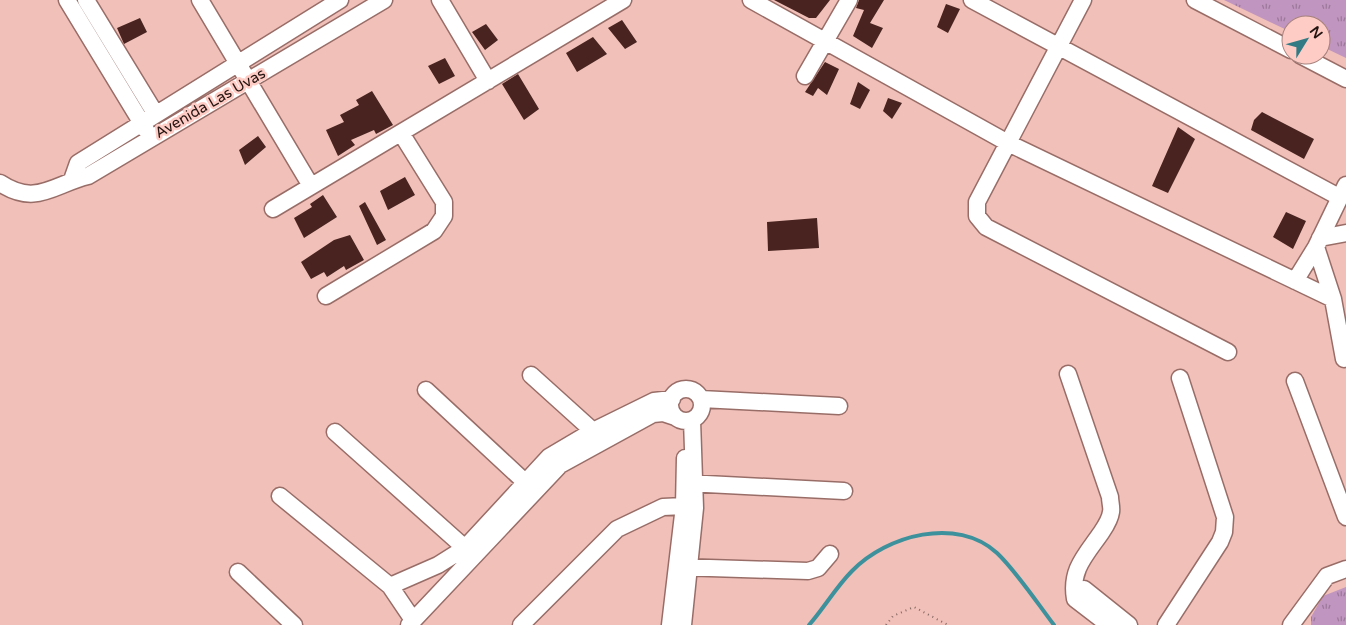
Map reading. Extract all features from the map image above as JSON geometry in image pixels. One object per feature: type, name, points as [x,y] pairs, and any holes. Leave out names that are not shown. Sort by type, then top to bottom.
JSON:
[{"type":"street","points":[[67,0],[141,122],[78,163],[72,180]]},
{"type":"street","points":[[86,0],[155,113]]},
{"type":"street","points":[[200,0],[311,186]]},
{"type":"street","name":"Avenida Las Uvas","points":[[340,0],[323,4],[237,64],[141,122],[151,139],[384,0]]},
{"type":"street","points":[[440,0],[488,81]]},
{"type":"street","points":[[273,209],[623,0]]},
{"type":"street","points":[[751,0],[1008,143],[1333,298]]},
{"type":"street","points":[[806,76],[849,0]]},
{"type":"street","points":[[972,0],[1343,191],[1318,243],[1296,281]]},
{"type":"street","points":[[1083,0],[977,202],[977,216],[986,227],[1228,352]]},
{"type":"street","points":[[1195,0],[1281,45]]},
{"type":"street","points":[[1319,65],[1346,79]]},
{"type":"street","points":[[326,296],[434,230],[444,216],[444,202],[401,133]]},
{"type":"street","points":[[0,183],[15,191],[40,195],[72,180],[88,176],[151,139]]},
{"type":"street","points":[[1318,243],[1346,232]]},
{"type":"street","points":[[1318,243],[1333,298],[1344,359]]},
{"type":"street","points":[[1068,374],[1110,497],[1112,512],[1108,523],[1076,568],[1073,579],[1076,591],[1075,599],[1109,625]]},
{"type":"street","points":[[532,375],[592,431]]},
{"type":"street","points":[[1166,625],[1220,542],[1225,517],[1180,378]]},
{"type":"street","points":[[1295,381],[1346,517]]},
{"type":"street","points":[[280,496],[390,586],[411,623],[560,465],[653,414],[664,413],[684,419],[700,414],[701,399],[698,394],[689,389],[679,391],[672,399],[671,408],[684,419],[690,483],[690,507],[679,606],[683,625]]},
{"type":"street","points":[[426,390],[525,482]]},
{"type":"street","points":[[390,586],[438,565],[465,548],[549,457],[592,431],[654,401],[672,399]]},
{"type":"street","points":[[701,399],[839,406]]},
{"type":"street","points":[[335,432],[465,548]]},
{"type":"street","points":[[690,483],[844,491]]},
{"type":"street","points":[[521,625],[617,529],[663,508],[690,507]]},
{"type":"street","points":[[683,568],[808,571],[818,568],[830,554]]},
{"type":"street","points":[[1292,625],[1327,576],[1346,569]]},
{"type":"street","points":[[238,572],[294,625]]},
{"type":"street","points":[[1317,590],[1346,581]]},
{"type":"street","points":[[1076,591],[1084,589],[1129,625]]},
{"type":"street","points":[[670,625],[679,606]]},
{"type":"path","points":[[886,625],[893,616],[904,609],[914,607],[948,625]]},
{"type":"green space","points":[[1224,0],[1346,0],[1346,58],[1331,51],[1331,15],[1281,15],[1281,27]]},
{"type":"green space","points":[[1346,587],[1346,625],[1311,625],[1311,617],[1323,596]]},
{"type":"building","points":[[774,0],[830,0],[816,18],[809,18]]},
{"type":"building","points":[[859,0],[884,0],[870,23],[883,28],[872,48],[853,36],[864,10],[856,8]]},
{"type":"building","points":[[946,4],[960,9],[948,33],[937,27]]},
{"type":"building","points":[[140,18],[147,32],[124,44],[117,28]]},
{"type":"building","points":[[622,20],[637,42],[625,49],[608,28]]},
{"type":"building","points":[[486,24],[498,40],[485,50],[472,32]]},
{"type":"building","points":[[593,37],[607,54],[577,72],[566,53]]},
{"type":"building","points":[[445,58],[455,76],[439,84],[428,66]]},
{"type":"building","points":[[825,62],[839,69],[827,95],[818,88],[813,96],[805,92]]},
{"type":"building","points":[[518,74],[539,109],[524,120],[502,84]]},
{"type":"building","points":[[858,82],[870,90],[860,109],[850,104]]},
{"type":"building","points":[[372,91],[393,125],[376,134],[374,130],[351,140],[355,145],[338,156],[326,130],[344,122],[340,115],[359,105],[356,100]]},
{"type":"building","points":[[888,98],[902,103],[892,119],[883,111]]},
{"type":"building","points":[[1262,112],[1314,139],[1304,159],[1251,130],[1254,120]]},
{"type":"building","points":[[1178,127],[1195,139],[1168,193],[1152,186]]},
{"type":"building","points":[[258,136],[266,147],[245,165],[239,150]]},
{"type":"building","points":[[405,177],[415,195],[388,210],[380,191]]},
{"type":"building","points":[[323,195],[337,217],[304,238],[294,218],[312,207],[310,204]]},
{"type":"building","points":[[365,202],[386,240],[377,245],[359,206]]},
{"type":"building","points":[[1286,212],[1306,221],[1293,249],[1273,237]]},
{"type":"building","points":[[817,218],[819,248],[768,251],[767,222]]},
{"type":"building","points":[[350,235],[364,260],[346,270],[344,266],[327,277],[324,272],[311,279],[301,262],[334,240]]},
{"type":"waterway","points":[[809,625],[846,577],[867,558],[903,540],[943,533],[962,535],[981,542],[997,553],[1019,578],[1054,625]]}]
